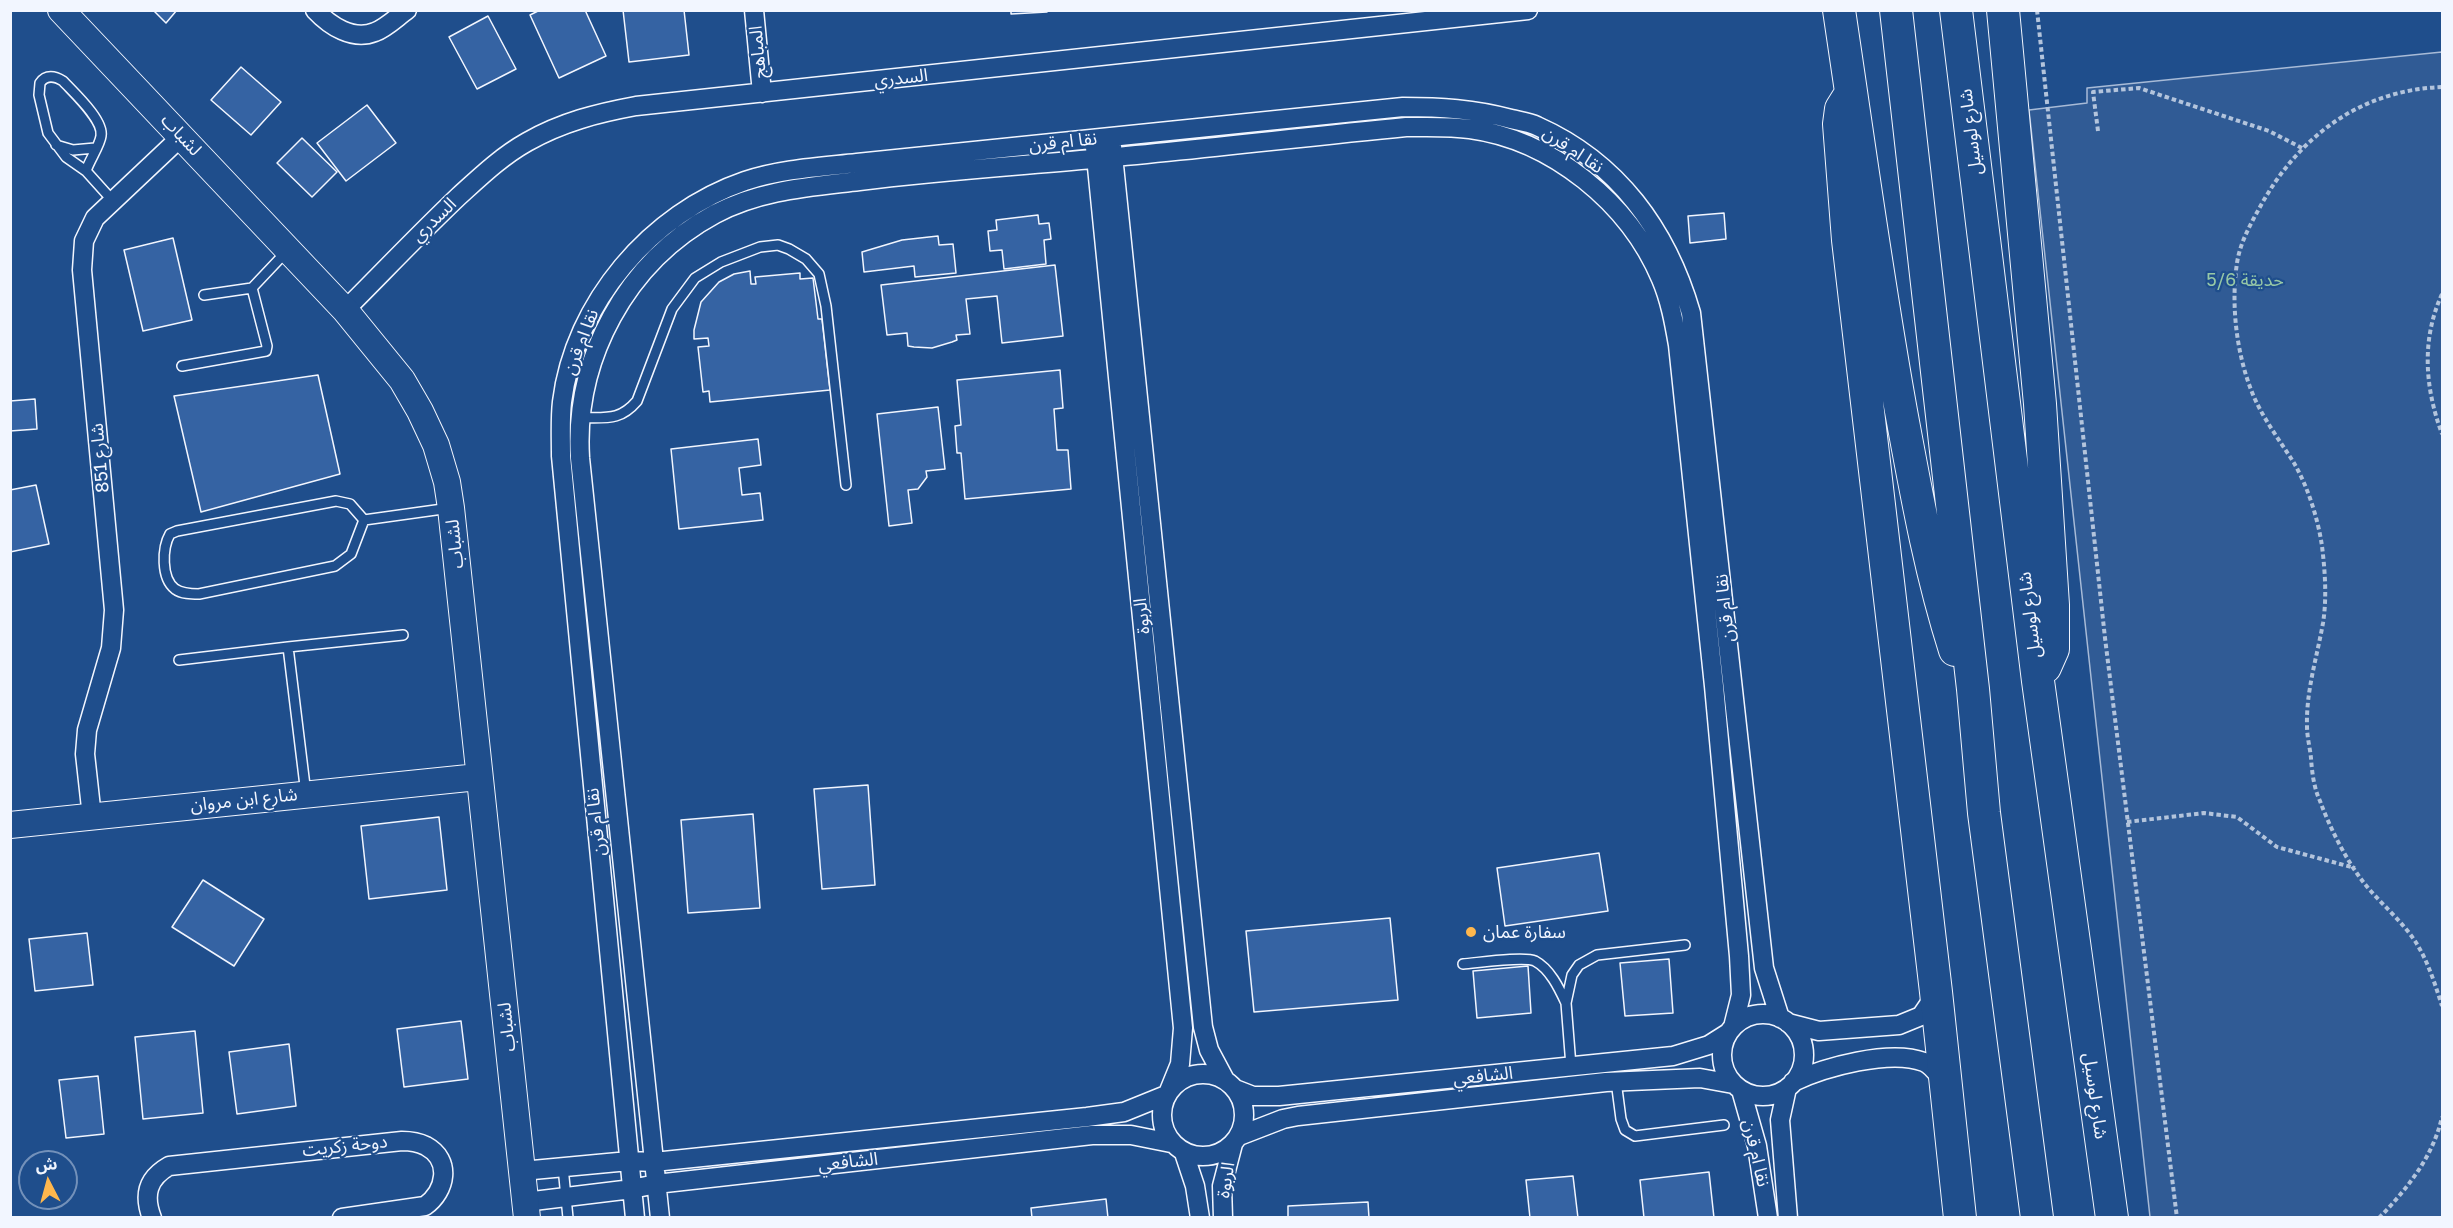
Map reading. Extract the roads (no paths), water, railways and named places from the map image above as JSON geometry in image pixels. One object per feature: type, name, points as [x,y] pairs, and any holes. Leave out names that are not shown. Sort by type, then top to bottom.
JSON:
[{"type":"highway","points":[[1896,10],[1973,689],[1984,813],[2037,1218]]},
{"type":"highway","name":"شارع لوسيل","points":[[1956,10],[2038,681],[2112,1218]]},
{"type":"highway","points":[[2003,10],[2040,404],[2043,480],[2053,605],[2053,650],[2038,681]]},
{"type":"highway","points":[[1836,15],[1851,93],[1891,356],[1922,527],[1941,608],[1958,658],[1973,689]]},
{"type":"highway","points":[[1851,93],[1840,109],[1839,124],[1848,240],[1936,992],[1960,1218]]},
{"type":"street","name":"لشباب","points":[[61,10],[182,135],[345,310],[402,380],[436,445],[447,482],[451,508],[526,1210]]},
{"type":"street","points":[[315,10],[324,20],[342,31],[357,35],[375,32],[407,10]]},
{"type":"street","name":"المباهج","points":[[754,10],[762,93]]},
{"type":"street","name":"السدري","points":[[345,310],[439,215],[496,162],[527,142],[558,127],[595,114],[636,106],[1528,10]]},
{"type":"street","name":"نقا ام قرن","points":[[635,1218],[561,456],[564,391],[572,359],[588,315],[621,269],[663,227],[697,204],[745,182],[780,172],[1403,107],[1464,108],[1536,125],[1575,147],[1612,177],[1644,213],[1661,237],[1675,264],[1691,313],[1764,968],[1784,1021]]},
{"type":"street","name":"نقا ام قرن","points":[[660,1218],[580,458],[579,418],[591,361],[602,335],[630,286],[671,244],[714,215],[741,202],[771,192],[947,170],[1104,158],[1406,127],[1447,126],[1472,129],[1516,141],[1564,165],[1595,190],[1634,231],[1660,278],[1672,313],[1678,345],[1714,686],[1739,956],[1741,995],[1730,1030]]},
{"type":"street","name":"شارع 851","points":[[93,817],[85,754],[87,729],[111,648],[114,610],[82,270],[84,241],[95,218],[182,135]]},
{"type":"street","name":"الربوة","points":[[1102,138],[1183,1028],[1180,1064],[1167,1093]]},
{"type":"street","name":"الربوة","points":[[1104,158],[1203,1027],[1209,1050],[1230,1084]]},
{"type":"street","name":"شارع ابن مروان","points":[[10,825],[478,777]]},
{"type":"street","points":[[1936,992],[1921,1016],[1899,1025],[1819,1031],[1768,1015],[1755,1015],[1730,1030],[1721,1054],[1726,1075],[1737,1087],[1752,1095],[1776,1094],[1818,1070],[1843,1063],[1904,1058],[1924,1062],[1932,1067],[1945,1084]]},
{"type":"street","points":[[1784,1021],[1796,1031],[1804,1052],[1803,1063],[1790,1085]]},
{"type":"street","name":"الشافعي","points":[[1230,1084],[1253,1096],[1279,1096],[1673,1056],[1709,1045],[1730,1030]]},
{"type":"street","points":[[1201,1073],[1230,1084],[1241,1100],[1244,1112],[1244,1125],[1236,1140],[1222,1152],[1210,1156],[1197,1157],[1178,1148],[1164,1132],[1161,1120],[1161,1107],[1167,1093],[1178,1082],[1201,1073]]},
{"type":"street","name":"الشافعي","points":[[1236,1140],[1283,1119],[1298,1116],[1616,1082],[1700,1077],[1737,1087]]},
{"type":"street","name":"نقا ام قرن","points":[[1788,1218],[1780,1120],[1790,1085]]},
{"type":"street","name":"نقا ام قرن","points":[[1737,1087],[1757,1146],[1768,1218]]},
{"type":"street","name":"الشافعي","points":[[522,1171],[629,1161],[654,1162],[1087,1117],[1124,1112],[1167,1093]]},
{"type":"street","name":"الشافعي","points":[[526,1210],[566,1196],[656,1184],[1092,1135],[1131,1135],[1178,1148]]},
{"type":"street","name":"الربوة","points":[[1223,1218],[1222,1186],[1236,1140]]},
{"type":"street","name":"دوحة زكريت","points":[[152,1218],[148,1208],[147,1190],[151,1180],[162,1170],[176,1164],[402,1141],[418,1142],[429,1147],[437,1155],[443,1171],[442,1187],[436,1199],[425,1206],[342,1218]]},
{"type":"street","name":"الربوة","points":[[1178,1148],[1196,1186],[1200,1218]]},
{"type":"lane","points":[[86,171],[102,134],[99,125],[63,81],[52,76],[40,83],[39,95],[43,120],[48,133],[66,158],[86,171],[113,201]]},
{"type":"lane","points":[[56,145],[73,150],[95,148]]},
{"type":"lane","points":[[579,418],[613,417],[627,412],[637,401],[672,309],[695,278],[721,262],[760,247],[778,244],[806,259],[819,274],[826,306],[846,485]]},
{"type":"lane","points":[[204,295],[252,288],[288,250]]},
{"type":"lane","points":[[182,366],[266,351],[267,346],[252,288]]},
{"type":"lane","points":[[336,501],[350,504],[364,520],[351,554],[335,566],[199,594],[186,594],[176,590],[168,579],[164,548],[170,534],[177,531],[336,501]]},
{"type":"lane","points":[[364,520],[451,508]]},
{"type":"lane","points":[[179,660],[403,635]]},
{"type":"lane","points":[[288,647],[306,794]]},
{"type":"lane","points":[[1570,1066],[1566,1003],[1572,975],[1585,960],[1597,955],[1685,945]]},
{"type":"lane","points":[[1463,964],[1524,959],[1536,962],[1556,982],[1566,1003]]},
{"type":"lane","points":[[1616,1082],[1621,1119],[1625,1130],[1635,1136],[1724,1125]]},
{"type":"lane","points":[[563,1167],[568,1218]]},
{"type":"place","name":"سفارة عمان","points":[[1471,932]]},
{"type":"park label","name":"حديقة 5/6","points":[[2245,280]]}]
